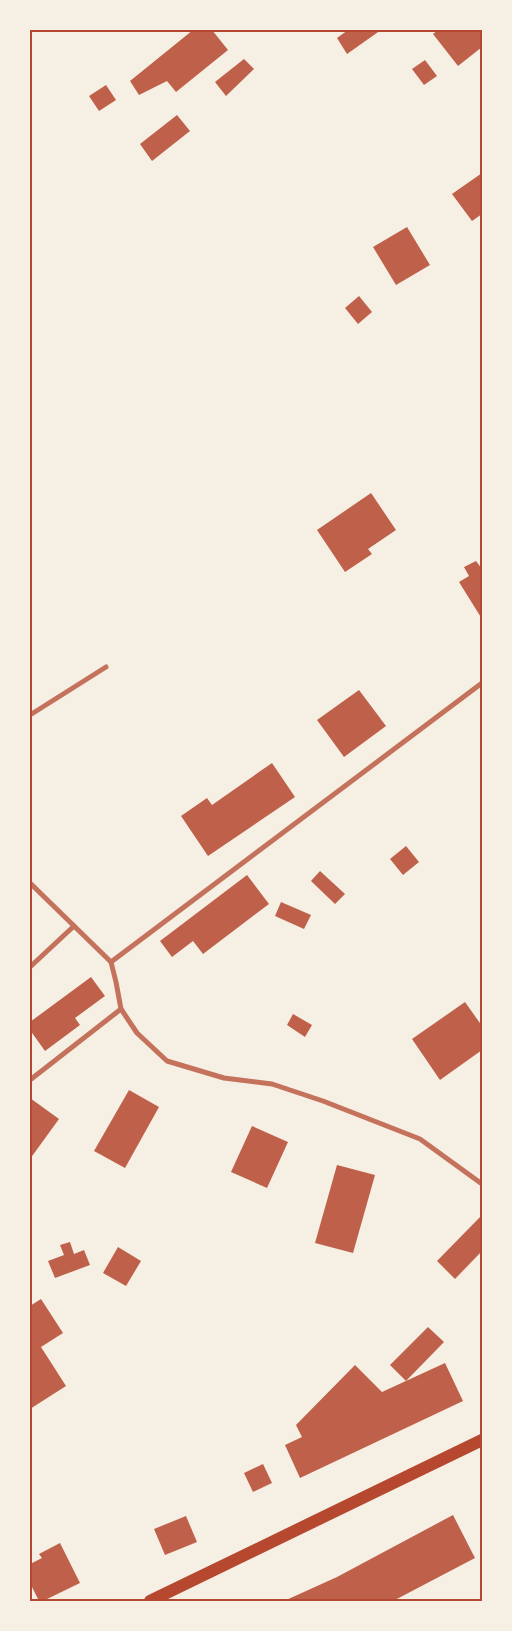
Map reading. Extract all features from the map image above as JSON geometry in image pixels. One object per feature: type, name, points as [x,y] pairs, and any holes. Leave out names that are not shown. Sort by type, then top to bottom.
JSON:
[{"type":"main road","points":[[150,1601],[482,1440]]},
{"type":"street","points":[[30,715],[106,667]]},
{"type":"street","points":[[110,962],[482,683]]},
{"type":"street","points":[[30,884],[110,962],[121,1010],[137,1033],[167,1061],[224,1078],[272,1084],[420,1138],[482,1184]]},
{"type":"street","points":[[30,967],[74,926]]},
{"type":"street","points":[[30,1080],[121,1010]]},
{"type":"building","points":[[193,30],[212,30],[228,50],[176,92],[167,81],[139,95],[130,81]]},
{"type":"building","points":[[348,30],[381,30],[347,54],[337,38]]},
{"type":"building","points":[[438,30],[482,30],[482,47],[458,66],[433,34]]},
{"type":"building","points":[[244,59],[254,69],[226,96],[215,82]]},
{"type":"building","points":[[425,60],[437,76],[424,85],[412,69]]},
{"type":"building","points":[[106,85],[116,100],[99,111],[89,96]]},
{"type":"building","points":[[177,115],[190,131],[152,161],[140,144]]},
{"type":"building","points":[[482,173],[482,214],[472,221],[452,194]]},
{"type":"building","points":[[407,227],[430,265],[396,285],[373,247]]},
{"type":"building","points":[[359,296],[372,312],[358,324],[345,308]]},
{"type":"building","points":[[371,493],[396,530],[368,549],[372,554],[345,572],[317,530]]},
{"type":"building","points":[[476,561],[482,569],[482,619],[459,582],[469,576],[464,567]]},
{"type":"building","points":[[359,690],[386,726],[344,757],[317,720]]},
{"type":"building","points":[[272,763],[295,797],[208,856],[181,816],[207,798],[212,805]]},
{"type":"building","points":[[406,846],[419,862],[403,875],[390,859]]},
{"type":"building","points":[[320,871],[345,894],[335,904],[311,881]]},
{"type":"building","points":[[247,875],[269,904],[203,954],[193,941],[172,957],[160,941]]},
{"type":"building","points":[[281,902],[311,915],[304,929],[275,916]]},
{"type":"building","points":[[91,977],[105,996],[75,1018],[80,1025],[45,1051],[30,1030],[30,1022]]},
{"type":"building","points":[[465,1002],[482,1026],[482,1050],[440,1080],[412,1039]]},
{"type":"building","points":[[293,1014],[312,1025],[305,1037],[287,1025]]},
{"type":"building","points":[[129,1090],[159,1107],[125,1168],[94,1151]]},
{"type":"building","points":[[30,1098],[59,1119],[30,1159]]},
{"type":"building","points":[[252,1126],[288,1142],[267,1188],[231,1172]]},
{"type":"building","points":[[337,1165],[375,1175],[353,1253],[315,1243]]},
{"type":"building","points":[[482,1215],[482,1251],[455,1279],[437,1261]]},
{"type":"building","points":[[70,1242],[74,1254],[84,1250],[90,1265],[55,1278],[48,1261],[64,1255],[60,1245]]},
{"type":"building","points":[[118,1247],[141,1261],[126,1286],[103,1273]]},
{"type":"building","points":[[41,1299],[63,1333],[41,1347],[66,1386],[30,1409],[30,1306]]},
{"type":"building","points":[[428,1327],[444,1342],[406,1381],[390,1365]]},
{"type":"building","points":[[445,1363],[463,1401],[300,1478],[285,1445],[302,1437],[296,1425],[355,1365],[382,1392]]},
{"type":"building","points":[[263,1464],[272,1483],[253,1492],[244,1473]]},
{"type":"building","points":[[453,1515],[475,1558],[393,1601],[284,1601],[337,1577]]},
{"type":"building","points":[[186,1516],[197,1542],[165,1555],[154,1529]]},
{"type":"building","points":[[60,1543],[80,1583],[43,1601],[39,1601],[30,1583],[30,1564],[42,1558],[39,1554]]}]
